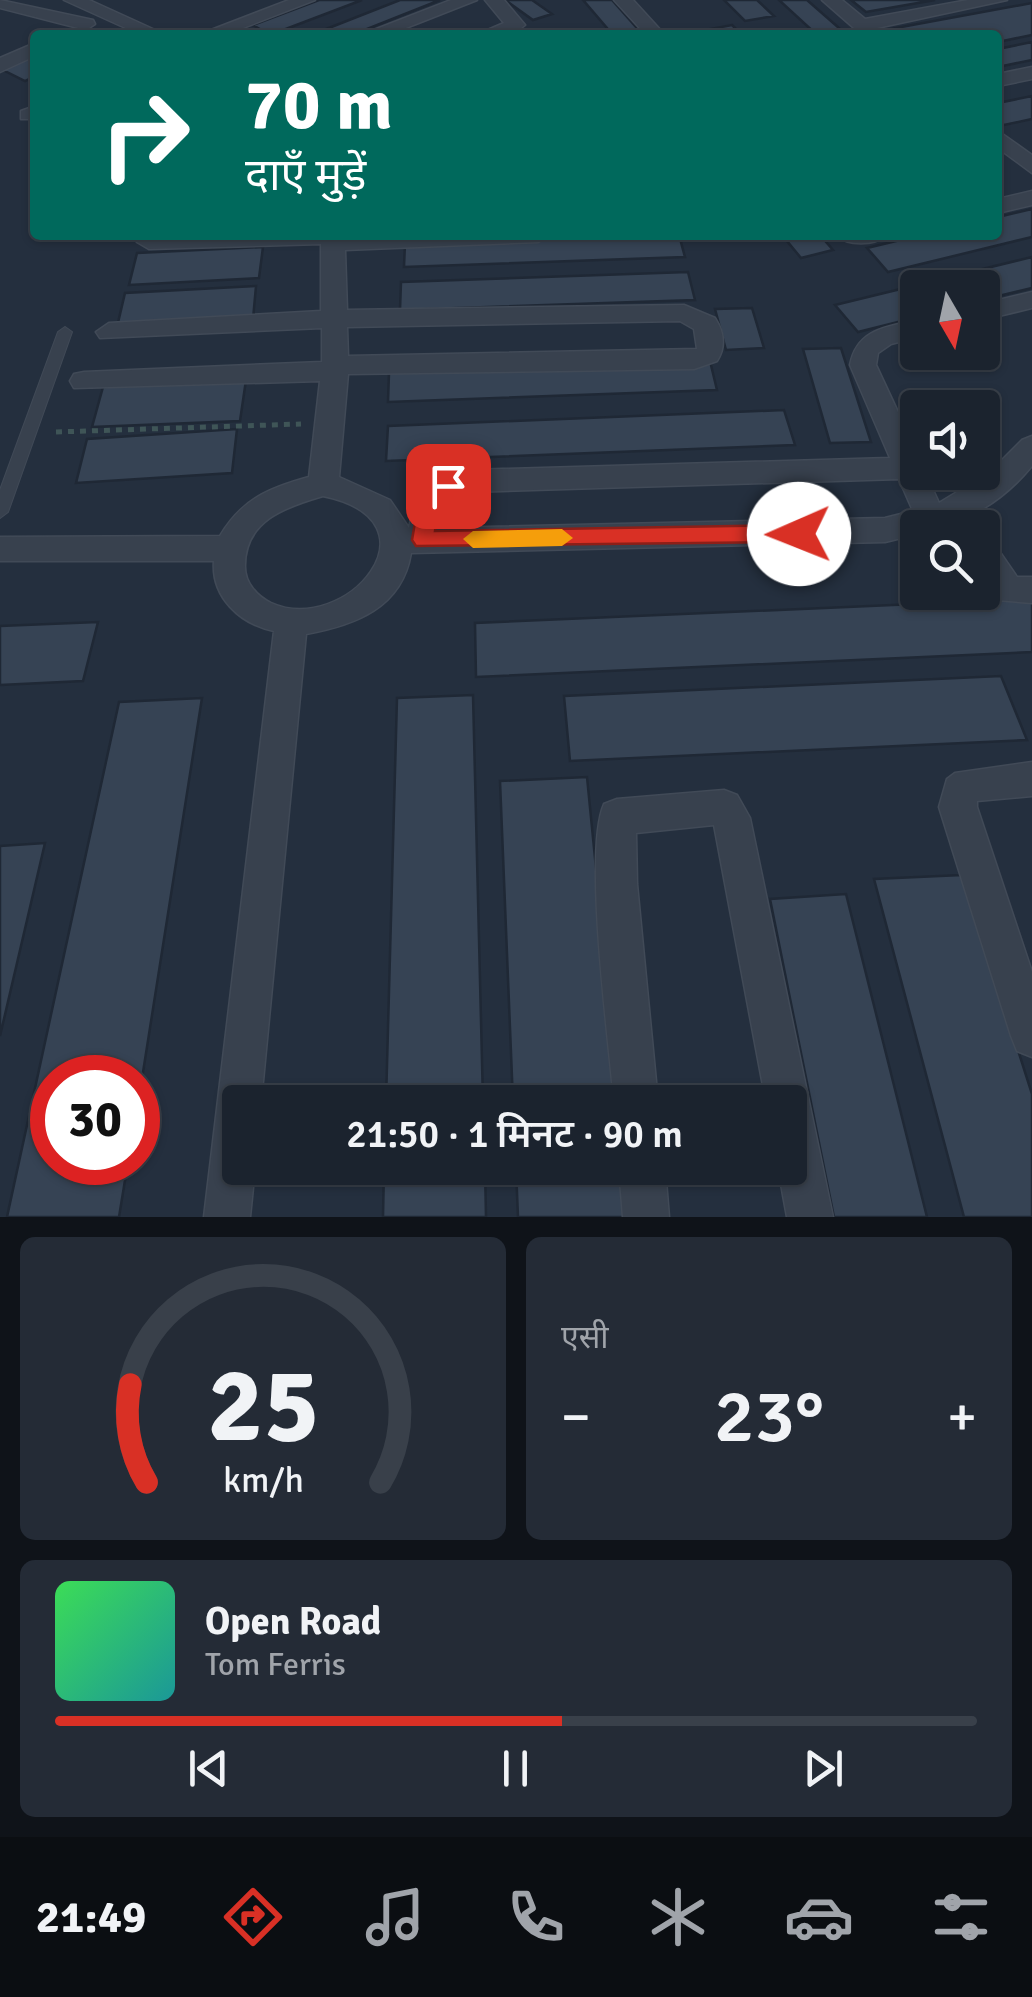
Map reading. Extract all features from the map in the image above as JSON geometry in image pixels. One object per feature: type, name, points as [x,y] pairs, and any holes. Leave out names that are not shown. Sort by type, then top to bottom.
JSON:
[{"type":"street","points":[[179,30],[246,0]]},
{"type":"street","points":[[221,30],[306,0]]},
{"type":"street","points":[[384,30],[468,0]]},
{"type":"street","points":[[494,0],[516,25],[500,30]]},
{"type":"street","points":[[623,0],[651,30]]},
{"type":"street","points":[[831,0],[868,30],[998,0]]},
{"type":"street","points":[[0,3],[91,7],[145,30]]},
{"type":"street","points":[[67,30],[91,7]]},
{"type":"street","points":[[0,66],[30,51]]},
{"type":"street","points":[[1002,79],[1032,72]]},
{"type":"street","points":[[1002,141],[1032,166]]},
{"type":"street","points":[[1002,205],[1032,198]]},
{"type":"street","points":[[149,242],[200,240]]},
{"type":"street","points":[[305,372],[321,320],[333,240]]},
{"type":"street","points":[[1000,308],[1032,300]]},
{"type":"street","points":[[84,381],[335,368],[694,360],[708,354],[711,348],[706,324],[684,313],[321,320],[109,332]]},
{"type":"street","points":[[321,320],[335,368],[323,485]]},
{"type":"street","points":[[900,332],[882,337],[866,349],[863,364],[900,450]]},
{"type":"street","points":[[964,510],[1032,447]]},
{"type":"street","points":[[900,468],[470,481],[448,486],[429,499],[410,540],[377,590],[351,610],[312,624],[292,624],[257,615],[230,583],[227,548],[238,525],[265,501],[291,489],[323,485],[350,489],[374,501],[410,540],[837,533],[900,528]]},
{"type":"street","points":[[927,490],[944,510]]},
{"type":"street","points":[[0,549],[227,548]]},
{"type":"street","points":[[1000,579],[1008,591],[1032,590]]},
{"type":"street","points":[[227,1217],[292,624]]},
{"type":"street","points":[[1032,779],[968,785],[960,790],[958,807],[1032,1036]]},
{"type":"street","points":[[634,1085],[616,884],[617,817],[718,807],[732,818],[785,1085]]},
{"type":"street","points":[[643,1185],[646,1217]]},
{"type":"street","points":[[804,1185],[810,1217]]},
{"type":"lane","points":[[0,512],[65,332]]},
{"type":"path","points":[[56,432],[304,424],[329,436]]},
{"type":"building","points":[[319,0],[362,0],[283,30],[262,30],[253,25]]},
{"type":"building","points":[[400,0],[440,0],[365,30],[324,30]]},
{"type":"building","points":[[505,0],[532,0],[552,14],[533,20]]},
{"type":"building","points":[[583,0],[612,0],[639,30],[609,30]]},
{"type":"building","points":[[724,0],[757,0],[774,16],[745,21]]},
{"type":"building","points":[[779,0],[807,0],[841,30],[812,30]]},
{"type":"building","points":[[851,0],[935,0],[866,12]]},
{"type":"building","points":[[1032,3],[1032,35],[1002,41],[1002,30],[885,30]]},
{"type":"building","points":[[732,25],[737,30],[705,30]]},
{"type":"building","points":[[1032,42],[1032,60],[1002,66],[1002,48]]},
{"type":"building","points":[[30,56],[30,78],[25,81],[3,70]]},
{"type":"building","points":[[1032,96],[1032,119],[1004,125],[1002,102]]},
{"type":"building","points":[[1032,209],[1032,237],[888,272],[867,248],[900,240],[1002,240],[1002,216]]},
{"type":"building","points":[[680,240],[685,257],[404,267],[405,243]]},
{"type":"building","points":[[786,240],[824,240],[833,250],[801,258]]},
{"type":"building","points":[[263,247],[259,278],[129,285],[137,253]]},
{"type":"building","points":[[1032,257],[1032,288],[1000,296],[1000,270],[979,270]]},
{"type":"building","points":[[688,272],[695,300],[400,310],[401,282]]},
{"type":"building","points":[[256,286],[253,319],[117,327],[125,293]]},
{"type":"building","points":[[900,289],[900,322],[858,332],[835,305]]},
{"type":"building","points":[[752,308],[764,348],[726,350],[715,309]]},
{"type":"building","points":[[841,348],[871,442],[830,443],[803,349]]},
{"type":"building","points":[[710,361],[717,390],[388,402],[389,373]]},
{"type":"building","points":[[246,380],[240,421],[92,427],[103,387]]},
{"type":"building","points":[[784,410],[795,445],[386,461],[388,426]]},
{"type":"building","points":[[237,429],[232,473],[76,483],[87,439]]},
{"type":"building","points":[[1032,599],[1032,652],[476,677],[475,623],[900,605],[900,610],[1000,610],[1000,600]]},
{"type":"building","points":[[98,622],[83,681],[0,685],[0,626]]},
{"type":"building","points":[[1001,676],[1027,740],[570,761],[564,696]]},
{"type":"building","points":[[473,695],[483,1085],[386,1085],[397,698]]},
{"type":"building","points":[[202,698],[146,1055],[42,1055],[119,702]]},
{"type":"building","points":[[587,777],[617,1085],[512,1085],[500,781]]},
{"type":"building","points":[[45,843],[0,1036],[0,846]]},
{"type":"building","points":[[962,875],[1032,1094],[1032,1217],[964,1217],[874,879]]},
{"type":"building","points":[[846,894],[927,1217],[834,1217],[770,899]]},
{"type":"building","points":[[30,1111],[30,1185],[124,1185],[119,1217],[7,1217]]},
{"type":"building","points":[[384,1185],[485,1185],[486,1217],[383,1217]]},
{"type":"building","points":[[517,1185],[627,1185],[630,1217],[518,1217]]},
{"type":"slow traffic","points":[[473,539],[562,538]]},
{"type":"route","points":[[448,486],[429,499],[423,540],[799,534]]}]
